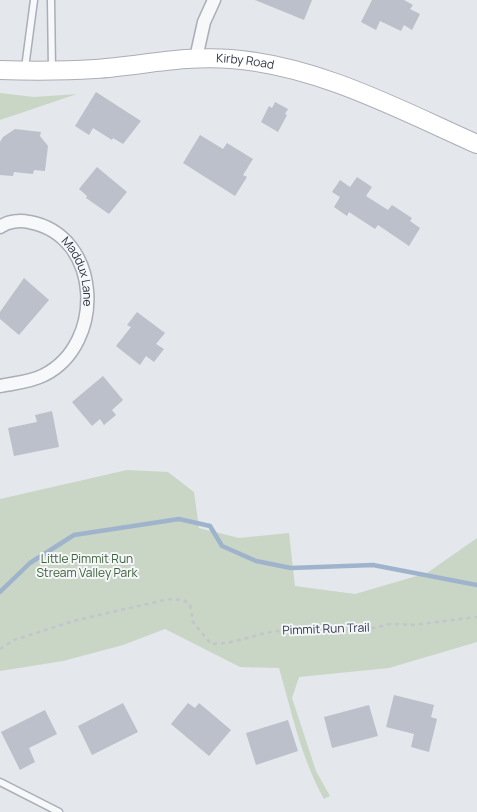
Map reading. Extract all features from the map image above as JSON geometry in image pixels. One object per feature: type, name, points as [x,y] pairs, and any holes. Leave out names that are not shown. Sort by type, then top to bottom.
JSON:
[{"type":"main road","name":"Kirby Road","points":[[0,70],[52,71],[94,69],[196,58],[268,64],[304,72],[336,83],[477,144]]},
{"type":"street","points":[[196,58],[204,22],[214,0]]},
{"type":"street","name":"Maddux Lane","points":[[0,227],[21,220],[39,224],[55,232],[70,246],[81,263],[87,284],[88,306],[85,325],[76,345],[63,362],[35,379],[0,386]]},
{"type":"lane","points":[[25,70],[34,0]]},
{"type":"lane","points":[[51,0],[52,71]]},
{"type":"lane","points":[[0,782],[59,812]]},
{"type":"path","name":"Pimmit Run Trail","points":[[0,649],[14,640],[77,620],[170,599],[183,600],[190,604],[193,622],[211,644],[227,644],[274,631],[369,629],[390,624],[414,625],[477,617]]},
{"type":"green space","points":[[0,93],[34,97],[77,94],[0,120]]},
{"type":"green space","name":"Little Pimmit Run Stream Valley Park","points":[[127,470],[168,472],[194,492],[199,528],[239,538],[289,533],[295,586],[355,594],[427,573],[477,538],[477,642],[389,668],[299,677],[292,698],[316,771],[330,796],[324,799],[303,751],[279,668],[240,667],[165,629],[123,645],[63,661],[0,671],[0,499]]},
{"type":"building","points":[[255,0],[312,0],[304,20]]},
{"type":"building","points":[[372,0],[404,0],[413,5],[410,9],[420,14],[412,30],[404,25],[401,31],[380,21],[376,30],[361,22]]},
{"type":"building","points":[[96,92],[141,121],[123,144],[113,138],[112,140],[93,128],[89,135],[75,126]]},
{"type":"building","points":[[275,102],[288,109],[278,132],[261,122],[269,106],[272,108]]},
{"type":"building","points":[[15,129],[41,132],[40,136],[48,146],[45,171],[34,170],[33,174],[14,172],[13,176],[0,175],[0,142],[3,137]]},
{"type":"building","points":[[200,135],[223,149],[227,143],[253,159],[243,175],[247,177],[235,196],[183,163]]},
{"type":"building","points":[[97,167],[127,192],[109,214],[86,198],[87,196],[79,189]]},
{"type":"building","points":[[357,177],[372,187],[366,196],[388,210],[392,205],[412,218],[410,221],[420,228],[409,246],[378,225],[375,229],[349,212],[347,216],[334,207],[340,197],[332,192],[340,180],[350,187]]},
{"type":"building","points":[[24,278],[49,300],[19,335],[0,319],[0,312]]},
{"type":"building","points":[[137,312],[165,333],[156,344],[164,349],[154,362],[146,356],[140,365],[116,346],[131,327],[127,325]]},
{"type":"building","points":[[103,376],[123,400],[112,410],[116,415],[104,425],[100,419],[92,426],[72,402]]},
{"type":"building","points":[[52,411],[59,447],[14,456],[8,428],[37,422],[35,415]]},
{"type":"building","points":[[394,695],[434,705],[431,717],[437,719],[429,752],[411,747],[414,734],[386,727]]},
{"type":"building","points":[[123,703],[138,732],[92,755],[78,726]]},
{"type":"building","points":[[188,703],[195,708],[199,703],[231,730],[209,756],[171,724]]},
{"type":"building","points":[[369,705],[378,736],[332,748],[324,717]]},
{"type":"building","points":[[45,710],[57,734],[29,748],[35,762],[20,770],[1,732]]},
{"type":"building","points":[[288,720],[298,751],[256,765],[246,733]]},
{"type":"waterway","points":[[0,592],[30,563],[74,535],[179,519],[210,526],[222,546],[256,561],[291,568],[373,565],[477,585]]}]
